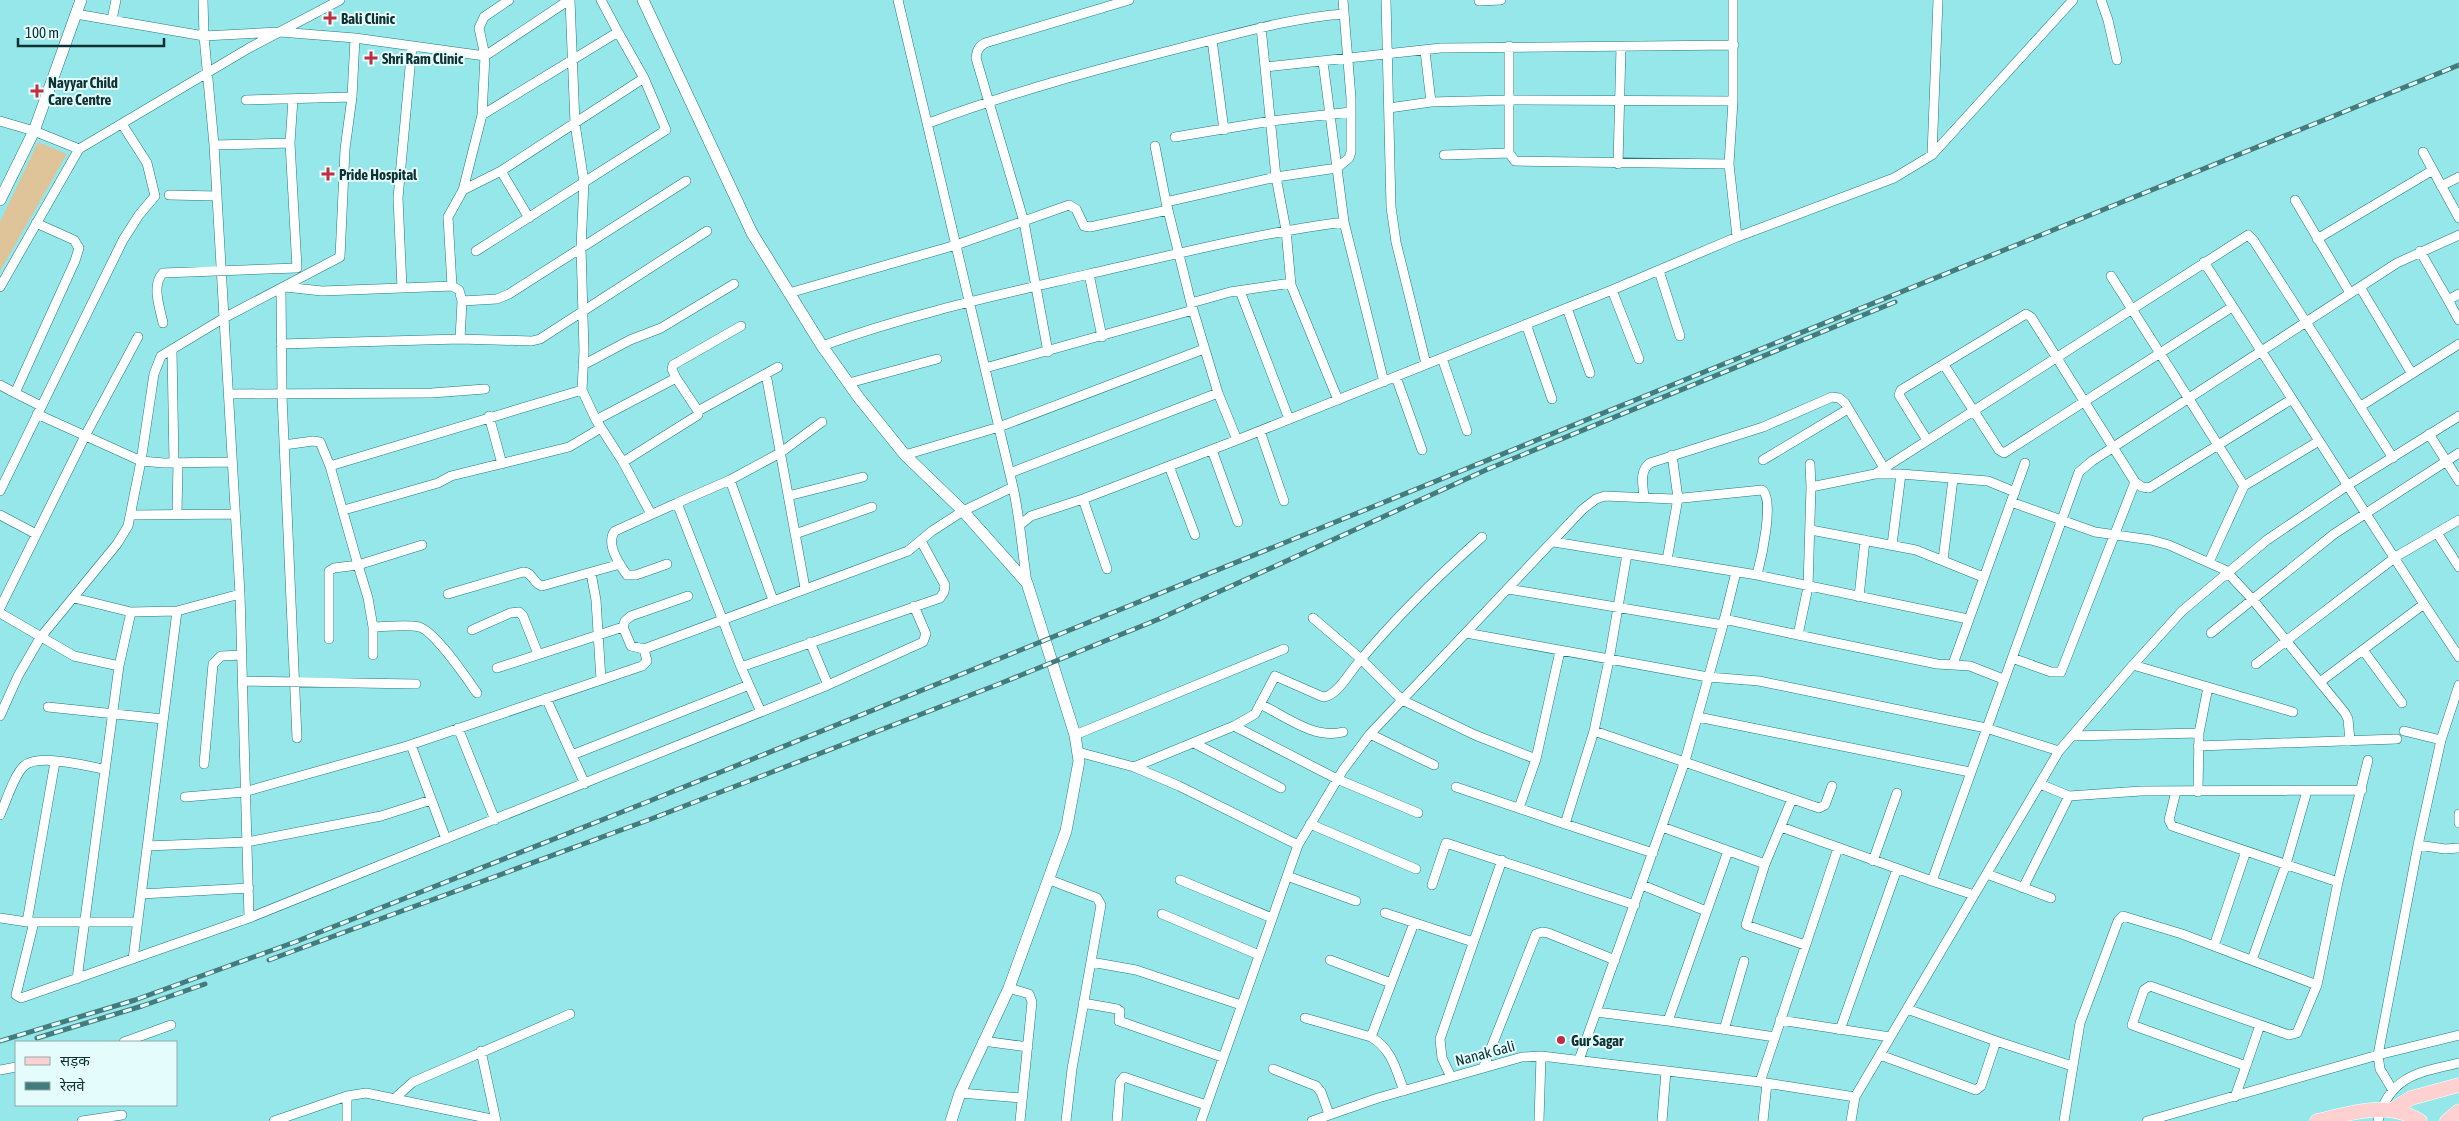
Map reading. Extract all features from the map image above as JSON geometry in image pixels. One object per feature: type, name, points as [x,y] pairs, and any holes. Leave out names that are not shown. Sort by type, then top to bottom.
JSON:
[{"type":"main road","points":[[2384,1113],[2411,1098],[2459,1085]]},
{"type":"main road","points":[[2447,1121],[2459,1111]]},
{"type":"main road","points":[[2317,1121],[2384,1113],[2420,1121]]},
{"type":"street","points":[[0,200],[34,131],[81,0]]},
{"type":"street","points":[[112,19],[116,0]]},
{"type":"street","points":[[203,0],[204,36],[214,145],[222,271],[240,594],[244,792],[250,918]]},
{"type":"street","points":[[0,287],[79,149],[207,72],[340,0]]},
{"type":"street","points":[[452,286],[448,217],[463,190],[482,115],[485,56],[479,35],[480,23],[509,0]]},
{"type":"street","points":[[76,14],[204,36],[280,32],[355,38],[485,56],[570,0]]},
{"type":"street","points":[[570,0],[575,124],[584,182],[581,248],[582,390],[599,424],[623,462],[651,514]]},
{"type":"street","points":[[476,251],[666,130],[644,78],[601,0]]},
{"type":"street","points":[[643,0],[752,233],[822,346],[905,455],[958,514],[1027,583]]},
{"type":"street","points":[[898,0],[929,123],[1010,473],[1021,524],[1020,533],[1027,583],[1075,735],[1078,752],[1077,780],[1066,831],[1050,880],[1009,988],[960,1093],[951,1121]]},
{"type":"street","points":[[1048,352],[1024,222],[976,58],[979,47],[1129,0]]},
{"type":"street","points":[[789,293],[956,244],[1069,205],[1076,209],[1084,226],[1090,227],[1276,177],[1337,168],[1350,156],[1348,59],[1344,0]]},
{"type":"street","points":[[1386,0],[1389,177],[1396,242],[1426,364]]},
{"type":"street","points":[[1480,0],[1500,0]]},
{"type":"street","points":[[1733,0],[1734,101],[1729,164],[1737,237]]},
{"type":"street","points":[[1932,156],[1938,0]]},
{"type":"street","points":[[1021,524],[1031,516],[1083,499],[1238,440],[1659,271],[1737,237],[1894,178],[1932,156],[2073,0]]},
{"type":"street","points":[[2101,0],[2108,20],[2117,60]]},
{"type":"street","points":[[929,123],[989,101],[1080,74],[1261,27],[1311,16],[1344,14]]},
{"type":"street","points":[[1261,27],[1276,177],[1286,230],[1291,283],[1338,400]]},
{"type":"street","points":[[482,115],[618,32]]},
{"type":"street","points":[[0,716],[40,638],[117,544],[128,526],[141,461],[155,367],[161,356],[224,318],[340,257],[345,149],[352,97],[355,38]]},
{"type":"street","points":[[1212,40],[1224,130]]},
{"type":"street","points":[[1265,67],[1441,48],[1734,45]]},
{"type":"street","points":[[402,288],[398,198],[412,46]]},
{"type":"street","points":[[1509,46],[1509,154]]},
{"type":"street","points":[[1618,164],[1621,47]]},
{"type":"street","points":[[1425,51],[1431,102]]},
{"type":"street","points":[[1323,62],[1328,115],[1344,222],[1384,382]]},
{"type":"street","points":[[463,190],[501,171],[644,78]]},
{"type":"street","points":[[246,100],[352,97]]},
{"type":"street","points":[[163,323],[156,286],[161,275],[166,272],[297,268],[290,143],[293,98]]},
{"type":"street","points":[[1389,108],[1431,102],[1508,100],[1734,101]]},
{"type":"street","points":[[1175,137],[1271,121],[1350,112]]},
{"type":"street","points":[[0,121],[34,131],[79,149]]},
{"type":"street","points":[[0,490],[123,240],[139,215],[155,196],[147,163],[122,124]]},
{"type":"street","points":[[214,145],[290,143]]},
{"type":"street","points":[[1155,146],[1167,206],[1204,349],[1218,393],[1238,440]]},
{"type":"street","points":[[2423,152],[2459,218]]},
{"type":"street","points":[[1444,155],[1509,154],[1519,162],[1729,164]]},
{"type":"street","points":[[2318,239],[2433,170]]},
{"type":"street","points":[[501,171],[529,218]]},
{"type":"street","points":[[2441,186],[2459,177]]},
{"type":"street","points":[[462,301],[497,299],[581,248],[686,180]]},
{"type":"street","points":[[168,195],[217,196]]},
{"type":"street","points":[[2295,200],[2350,293]]},
{"type":"street","points":[[822,346],[866,330],[969,302],[1286,230],[1344,222]]},
{"type":"street","points":[[15,393],[75,261],[79,248],[74,240],[36,223]]},
{"type":"street","points":[[281,344],[460,339],[532,341],[540,339],[707,231]]},
{"type":"street","points":[[1875,474],[2131,308],[2248,235],[2254,240],[2393,458]]},
{"type":"street","points":[[1932,881],[2080,472],[2114,447],[2350,293],[2420,251],[2459,235]]},
{"type":"street","points":[[2420,251],[2459,320]]},
{"type":"street","points":[[2204,262],[2459,657]]},
{"type":"street","points":[[1659,271],[1680,336]]},
{"type":"street","points":[[1089,274],[1102,337]]},
{"type":"street","points":[[2111,276],[2244,486]]},
{"type":"street","points":[[985,368],[1102,337],[1240,291],[1291,283]]},
{"type":"street","points":[[583,365],[630,340],[653,332],[734,284]]},
{"type":"street","points":[[283,288],[322,291],[452,286],[459,290],[462,301],[460,339]]},
{"type":"street","points":[[2360,287],[2412,374]]},
{"type":"street","points":[[283,288],[282,396],[297,738]]},
{"type":"street","points":[[1612,290],[1639,359]]},
{"type":"street","points":[[1240,291],[1289,419]]},
{"type":"street","points":[[2448,300],[2459,294]]},
{"type":"street","points":[[1944,365],[1999,450],[2004,453],[2232,307]]},
{"type":"street","points":[[1567,308],[1590,374]]},
{"type":"street","points":[[1927,440],[1900,397],[1900,392],[2026,314],[2031,317],[2058,356],[2134,482],[2142,487],[2150,488],[2292,399]]},
{"type":"street","points":[[1526,324],[1552,399]]},
{"type":"street","points":[[698,412],[676,378],[673,365],[741,326]]},
{"type":"street","points":[[0,608],[85,436],[138,337]]},
{"type":"street","points":[[2361,406],[2459,344]]},
{"type":"street","points":[[905,455],[999,426],[1204,349]]},
{"type":"street","points":[[172,350],[177,514]]},
{"type":"street","points":[[1442,358],[1467,431]]},
{"type":"street","points":[[849,383],[937,359]]},
{"type":"street","points":[[623,462],[696,417],[698,412],[778,367]]},
{"type":"street","points":[[766,374],[805,588]]},
{"type":"street","points":[[1396,377],[1422,450]]},
{"type":"street","points":[[344,510],[438,483],[451,476],[569,447],[599,424],[676,378]]},
{"type":"street","points":[[0,386],[15,393],[39,410],[85,436],[141,461],[176,463],[232,462]]},
{"type":"street","points":[[229,394],[282,396],[432,393],[485,389]]},
{"type":"street","points":[[330,466],[380,452],[489,416],[582,390]]},
{"type":"street","points":[[1010,473],[1218,393]]},
{"type":"street","points":[[1644,497],[1643,473],[1645,467],[1672,455],[1762,427],[1832,397],[1839,398],[1848,409],[1884,468]]},
{"type":"street","points":[[1763,460],[1848,409]]},
{"type":"street","points":[[489,416],[502,464]]},
{"type":"street","points":[[1850,1121],[1855,1097],[2060,751],[2133,665],[2182,611],[2230,573],[2267,540],[2348,485],[2459,416]]},
{"type":"street","points":[[667,564],[630,576],[620,564],[611,544],[611,535],[615,530],[730,480],[780,453],[822,422]]},
{"type":"street","points":[[1260,431],[1284,502]]},
{"type":"street","points":[[2429,434],[2459,481]]},
{"type":"street","points":[[284,445],[313,441],[320,442],[344,510],[368,598],[373,655]]},
{"type":"street","points":[[2209,562],[2244,486],[2320,441]]},
{"type":"street","points":[[1212,450],[1238,522]]},
{"type":"street","points":[[2211,633],[2334,534],[2459,453]]},
{"type":"street","points":[[1667,560],[1678,498],[1672,455]]},
{"type":"street","points":[[1953,664],[2025,463]]},
{"type":"street","points":[[1798,635],[1808,587],[1811,530],[1810,464]]},
{"type":"street","points":[[1169,466],[1196,535]]},
{"type":"street","points":[[1811,487],[1875,474],[1901,474],[1988,481],[2015,492]]},
{"type":"street","points":[[1892,545],[1901,474]]},
{"type":"street","points":[[788,496],[863,477]]},
{"type":"street","points":[[1943,560],[1953,479]]},
{"type":"street","points":[[730,480],[773,600]]},
{"type":"street","points":[[2012,658],[2051,672],[2061,672],[2134,482]]},
{"type":"street","points":[[688,596],[631,616],[625,620],[623,627],[631,646],[644,649],[722,618],[908,551],[932,531],[958,514],[1013,487]]},
{"type":"street","points":[[1201,1121],[1298,845],[1337,779],[1370,734],[1554,542],[1583,509],[1596,499],[1605,496],[1678,498],[1759,490],[1765,493],[1767,501],[1758,575]]},
{"type":"street","points":[[1083,499],[1108,569]]},
{"type":"street","points":[[2011,502],[2063,521],[2113,536],[2151,540],[2209,562],[2230,573],[2348,719],[2350,741]]},
{"type":"street","points":[[677,503],[741,667],[761,712]]},
{"type":"street","points":[[795,534],[872,507]]},
{"type":"street","points":[[131,514],[235,514]]},
{"type":"street","points":[[0,515],[36,534]]},
{"type":"street","points":[[2256,664],[2395,558],[2459,520]]},
{"type":"street","points":[[1811,530],[1892,545],[1943,560],[1983,577]]},
{"type":"street","points":[[2437,533],[2459,567]]},
{"type":"street","points":[[1134,767],[1234,726],[1255,714],[1275,676],[1323,697],[1329,697],[1361,659],[1445,570],[1482,537]]},
{"type":"street","points":[[1859,597],[1865,540]]},
{"type":"street","points":[[741,667],[940,598],[945,588],[922,541]]},
{"type":"street","points":[[1554,542],[1758,575],[1968,619]]},
{"type":"street","points":[[328,639],[329,571],[334,568],[358,565],[422,545]]},
{"type":"street","points":[[1565,824],[1594,731],[1619,607],[1627,554]]},
{"type":"street","points":[[448,594],[523,572],[531,574],[538,584],[542,586],[620,564]]},
{"type":"street","points":[[1578,1060],[1685,762],[1736,572]]},
{"type":"street","points":[[591,573],[596,600],[601,680]]},
{"type":"street","points":[[1508,589],[1724,622],[1798,635],[1937,664],[1970,666],[2004,679]]},
{"type":"street","points":[[74,598],[130,612],[177,611],[240,594]]},
{"type":"street","points":[[2320,682],[2424,604]]},
{"type":"street","points":[[55,762],[31,922],[17,991],[18,997],[26,998],[250,918],[828,685],[923,642],[926,634],[914,606]]},
{"type":"street","points":[[133,959],[177,611]]},
{"type":"street","points":[[77,979],[104,769],[119,666],[130,612]]},
{"type":"street","points":[[472,630],[510,613],[519,612],[523,616],[538,654]]},
{"type":"street","points":[[0,613],[40,638],[74,656],[119,666]]},
{"type":"street","points":[[1313,618],[1361,659],[1402,700],[1536,760]]},
{"type":"street","points":[[372,627],[413,627],[425,630],[452,660],[477,693]]},
{"type":"street","points":[[497,668],[623,627]]},
{"type":"street","points":[[1466,633],[1708,677],[1759,681],[1986,728],[2060,751]]},
{"type":"street","points":[[810,642],[828,685]]},
{"type":"street","points":[[185,797],[244,792],[411,745],[644,665],[648,660],[644,649]]},
{"type":"street","points":[[1075,735],[1284,649]]},
{"type":"street","points":[[2363,650],[2402,703]]},
{"type":"street","points":[[1519,808],[1536,760],[1560,651]]},
{"type":"street","points":[[204,764],[213,664],[221,656],[242,655]]},
{"type":"street","points":[[2133,665],[2293,712]]},
{"type":"street","points":[[243,681],[416,684]]},
{"type":"street","points":[[572,755],[749,685]]},
{"type":"street","points":[[2392,1089],[2380,1069],[2378,1056],[2418,844],[2441,740],[2459,685]]},
{"type":"street","points":[[2198,792],[2199,733],[2208,687]]},
{"type":"street","points":[[546,698],[585,784]]},
{"type":"street","points":[[1260,704],[1321,734],[1343,732]]},
{"type":"street","points":[[48,707],[163,719]]},
{"type":"street","points":[[1698,717],[1970,772]]},
{"type":"street","points":[[1234,726],[1337,779],[1418,813]]},
{"type":"street","points":[[458,728],[495,820]]},
{"type":"street","points":[[1594,731],[1822,808],[1832,786]]},
{"type":"street","points":[[2404,731],[2441,740]]},
{"type":"street","points":[[2072,736],[2199,733]]},
{"type":"street","points":[[1370,734],[1434,765]]},
{"type":"street","points":[[2198,746],[2397,739]]},
{"type":"street","points":[[1194,743],[1281,788]]},
{"type":"street","points":[[411,745],[446,839]]},
{"type":"street","points":[[1078,752],[1134,767],[1179,786],[1298,845]]},
{"type":"street","points":[[0,816],[24,765],[37,760],[104,769]]},
{"type":"street","points":[[2246,1066],[2136,1029],[2132,1022],[2144,990],[2148,986],[2288,1034],[2297,1033],[2317,985],[2338,882],[2368,760]]},
{"type":"street","points":[[2040,784],[2069,796],[2176,791],[2362,790]]},
{"type":"street","points":[[1456,787],[1653,853]]},
{"type":"street","points":[[2176,791],[2170,820],[2172,826],[2338,882]]},
{"type":"street","points":[[2252,960],[2286,864],[2307,791]]},
{"type":"street","points":[[1873,861],[1897,793]]},
{"type":"street","points":[[2023,888],[2069,796]]},
{"type":"street","points":[[1792,799],[1765,864],[1746,925],[1805,946]]},
{"type":"street","points":[[147,846],[247,842],[381,816],[431,800]]},
{"type":"street","points":[[2459,814],[2459,823]]},
{"type":"street","points":[[1310,824],[1416,869]]},
{"type":"street","points":[[1662,827],[1765,864]]},
{"type":"street","points":[[1781,827],[1974,895]]},
{"type":"street","points":[[1432,885],[1446,843],[1635,905]]},
{"type":"street","points":[[2418,844],[2445,849],[2459,848]]},
{"type":"street","points":[[1763,1121],[1763,1083],[1774,1037],[1838,848]]},
{"type":"street","points":[[1668,1021],[1728,851]]},
{"type":"street","points":[[2214,946],[2246,851]]},
{"type":"street","points":[[1451,1077],[1442,1058],[1440,1039],[1502,860]]},
{"type":"street","points":[[1840,1030],[1897,869]]},
{"type":"street","points":[[1987,874],[2050,898]]},
{"type":"street","points":[[1287,876],[1356,901]]},
{"type":"street","points":[[1050,880],[1092,896],[1100,902],[1066,1121]]},
{"type":"street","points":[[1180,880],[1272,918]]},
{"type":"street","points":[[1642,885],[1706,910]]},
{"type":"street","points":[[141,894],[249,888]]},
{"type":"street","points":[[1385,913],[1473,942]]},
{"type":"street","points":[[1162,914],[1259,955]]},
{"type":"street","points":[[2064,1121],[2072,1066],[2085,1007],[2120,918],[2126,916],[2214,946],[2317,985]]},
{"type":"street","points":[[0,918],[31,922],[138,922]]},
{"type":"street","points":[[1372,1037],[1414,923]]},
{"type":"street","points":[[1484,1066],[1530,942],[1536,934],[1548,933],[1614,960]]},
{"type":"street","points":[[1330,960],[1392,983]]},
{"type":"street","points":[[1724,1030],[1744,961]]},
{"type":"street","points":[[1091,962],[1136,970],[1241,1005]]},
{"type":"street","points":[[1009,988],[1024,992],[1031,997],[1020,1121]]},
{"type":"street","points":[[1083,1003],[1117,1009],[1120,1011],[1119,1021],[1222,1057]]},
{"type":"street","points":[[1907,1009],[2072,1066]]},
{"type":"street","points":[[1596,1012],[1774,1037]]},
{"type":"street","points":[[394,1098],[413,1082],[570,1014]]},
{"type":"street","points":[[1305,1018],[1372,1037],[1388,1050],[1404,1091]]},
{"type":"street","points":[[1780,1020],[1890,1037]]},
{"type":"street","points":[[2235,1097],[2260,1025]]},
{"type":"street","points":[[127,1041],[171,1026]]},
{"type":"street","points":[[2147,1121],[2459,1035]]},
{"type":"street","points":[[984,1041],[1028,1047]]},
{"type":"street","points":[[1880,1055],[1976,1090],[1981,1086],[1996,1041]]},
{"type":"street","points":[[274,1121],[347,1096],[366,1092],[496,1121],[481,1051]]},
{"type":"street","points":[[1539,1121],[1541,1056]]},
{"type":"street","name":"Nanak Gali","points":[[1312,1121],[1507,1059],[1541,1056],[1763,1083],[1855,1097]]},
{"type":"street","points":[[2384,1113],[2392,1089],[2410,1078],[2459,1063]]},
{"type":"street","points":[[0,1070],[15,1068]]},
{"type":"street","points":[[1273,1069],[1316,1086],[1321,1092],[1330,1114]]},
{"type":"street","points":[[1662,1121],[1666,1071]]},
{"type":"street","points":[[1117,1121],[1120,1082],[1124,1077],[1206,1105]]},
{"type":"street","points":[[960,1093],[1022,1098]]},
{"type":"street","points":[[347,1096],[347,1121]]},
{"type":"street","points":[[82,1121],[122,1116]]},
{"type":"shaded area","points":[[38,142],[67,154],[0,271],[0,222]]},
{"type":"railway","points":[[0,1041],[135,1000],[295,942],[647,802],[2459,65]]},
{"type":"railway","points":[[269,960],[651,819],[999,684],[1159,619],[1488,469],[1895,302]]},
{"type":"railway","points":[[37,1038],[142,1006],[205,984]]},
{"type":"place","name":"Bali Clinic","points":[[330,18]]},
{"type":"place","name":"Shri Ram Clinic","points":[[371,58]]},
{"type":"place","name":"Nayyar Child Care Centre","points":[[37,91]]},
{"type":"place","name":"Pride Hospital","points":[[328,174]]},
{"type":"place","name":"Gur Sagar","points":[[1561,1040]]}]
